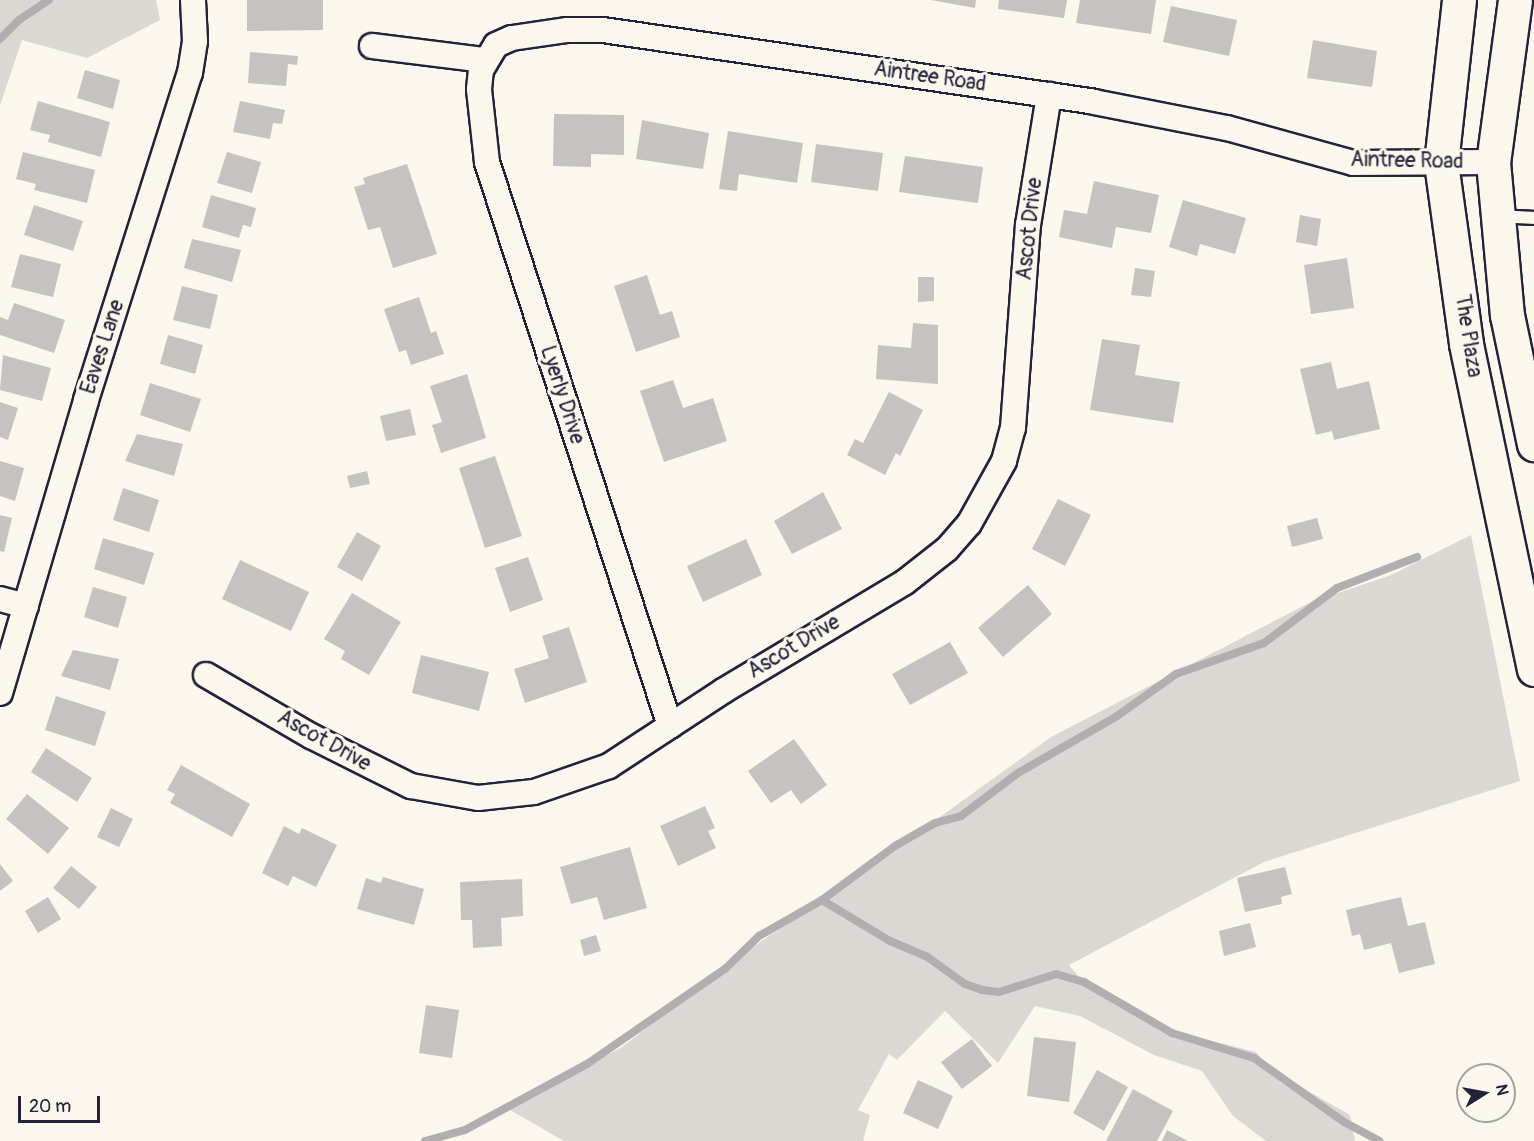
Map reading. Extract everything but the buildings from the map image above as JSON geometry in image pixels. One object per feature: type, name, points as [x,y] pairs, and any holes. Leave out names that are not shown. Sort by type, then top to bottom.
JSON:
[{"type":"main road","name":"The Plaza","points":[[1459,0],[1441,163],[1467,344],[1534,669]]},
{"type":"main road","name":"The Plaza","points":[[1515,0],[1493,162],[1507,315],[1534,444]]},
{"type":"street","name":"Eaves Lane","points":[[0,693],[86,400],[190,73],[195,40],[193,0]]},
{"type":"street","name":"Aintree Road","points":[[485,60],[496,45],[512,38],[567,30],[603,30],[1049,95],[1227,128],[1353,163],[1493,162]]},
{"type":"street","points":[[372,46],[485,60]]},
{"type":"street","name":"Lyerly Drive","points":[[485,60],[479,89],[487,162],[670,726]]},
{"type":"street","name":"Ascot Drive","points":[[206,675],[365,765],[411,786],[449,796],[478,798],[561,785],[609,766],[904,582],[947,549],[988,493],[1004,460],[1013,428],[1028,225],[1049,95]]},
{"type":"street","points":[[0,599],[26,606]]},
{"type":"lane","points":[[1497,216],[1534,218]]},
{"type":"shaded area","points":[[0,0],[156,0],[160,20],[87,58],[22,40],[0,105]]},
{"type":"shaded area","points":[[1471,535],[1520,781],[1264,862],[1069,965],[1085,984],[1164,1029],[1256,1052],[1281,1083],[1296,1084],[1350,1115],[1355,1141],[1266,1141],[1233,1116],[1202,1071],[1154,1055],[1080,1016],[1035,1006],[998,1063],[945,1011],[897,1060],[889,1054],[858,1110],[870,1115],[863,1141],[564,1141],[503,1106],[621,1048],[730,962],[837,891],[1051,737],[1311,602],[1391,575]]},
{"type":"waterway","points":[[0,39],[19,20],[49,0]]},
{"type":"waterway","points":[[425,1141],[465,1130],[587,1064],[726,968],[759,936],[822,900],[895,846],[935,823],[961,816],[1018,773],[1117,716],[1176,674],[1264,643],[1337,588],[1417,557]]},
{"type":"waterway","points":[[822,900],[890,941],[926,956],[965,984],[982,990],[999,992],[1056,974],[1084,982],[1172,1033],[1254,1058],[1344,1122],[1379,1141]]}]
